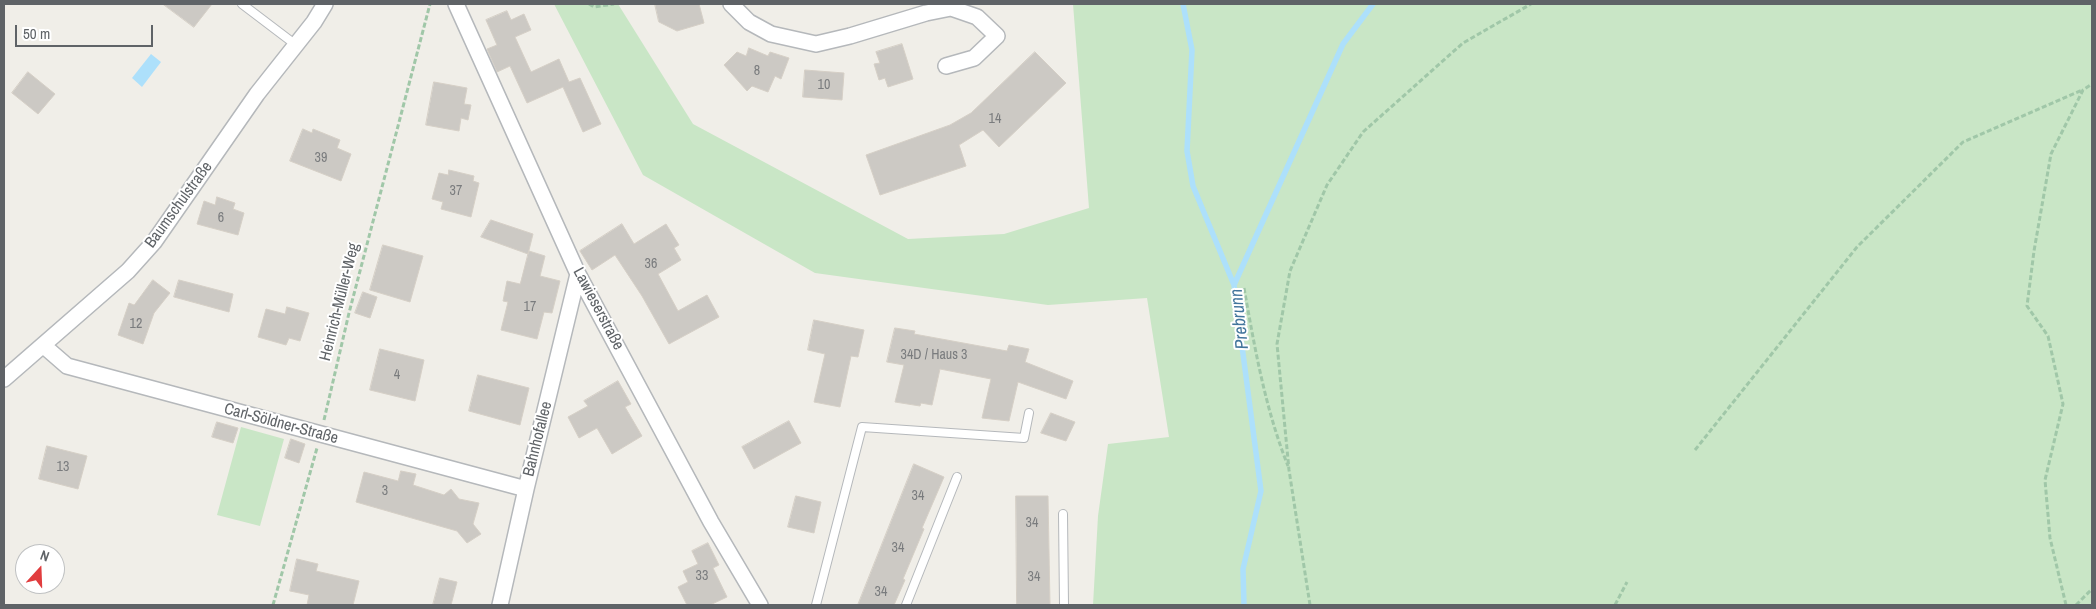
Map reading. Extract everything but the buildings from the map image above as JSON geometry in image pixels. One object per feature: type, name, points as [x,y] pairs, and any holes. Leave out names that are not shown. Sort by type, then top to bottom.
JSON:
[{"type":"street","name":"Baumschulstraße","points":[[4,379],[128,271],[154,242],[257,94],[314,22],[325,4]]},
{"type":"street","name":"Lawieserstraße","points":[[456,4],[578,274],[711,522],[760,605]]},
{"type":"street","points":[[731,4],[749,22],[771,34],[816,44],[850,36],[926,13],[951,8],[977,17],[997,36],[974,58],[946,66]]},
{"type":"street","name":"Bahnhofallee","points":[[500,605],[578,274]]},
{"type":"street","name":"Carl-Söldner-Straße","points":[[44,346],[67,366],[526,489]]},
{"type":"lane","points":[[242,4],[296,45]]},
{"type":"lane","points":[[816,605],[862,427],[1024,438],[1028,413]]},
{"type":"lane","points":[[906,605],[957,477]]},
{"type":"lane","points":[[1063,514],[1064,605]]},
{"type":"path","name":"Heinrich-Müller-Weg","points":[[274,605],[320,435],[349,313],[430,4]]},
{"type":"path","points":[[589,4],[594,7],[614,4]]},
{"type":"path","points":[[1310,605],[1289,470],[1277,344],[1290,271],[1327,185],[1363,132],[1463,43],[1531,4]]},
{"type":"path","points":[[1695,450],[1856,247],[1963,142],[2083,90],[2092,84]]},
{"type":"path","points":[[2066,605],[2050,538],[2046,480],[2063,404],[2048,336],[2028,306],[2034,251],[2051,154],[2083,90]]},
{"type":"path","points":[[1244,288],[1259,375],[1276,435],[1289,470]]},
{"type":"path","points":[[1615,605],[1627,582]]},
{"type":"path","points":[[2076,605],[2092,589]]},
{"type":"green space","points":[[554,4],[618,4],[693,124],[908,239],[1004,234],[1089,208],[1073,4],[2092,4],[2092,605],[1093,605],[1098,516],[1108,444],[1169,437],[1147,298],[1048,305],[815,273],[643,175]]},
{"type":"green space","points":[[241,427],[284,439],[260,526],[217,515]]},
{"type":"water","points":[[151,54],[161,62],[142,87],[132,78]]},
{"type":"waterway","points":[[1183,4],[1192,50],[1187,151],[1193,186],[1234,285]]},
{"type":"waterway","name":"Prebrunn","points":[[1244,605],[1243,569],[1261,491],[1234,285],[1343,44],[1373,4]]}]
